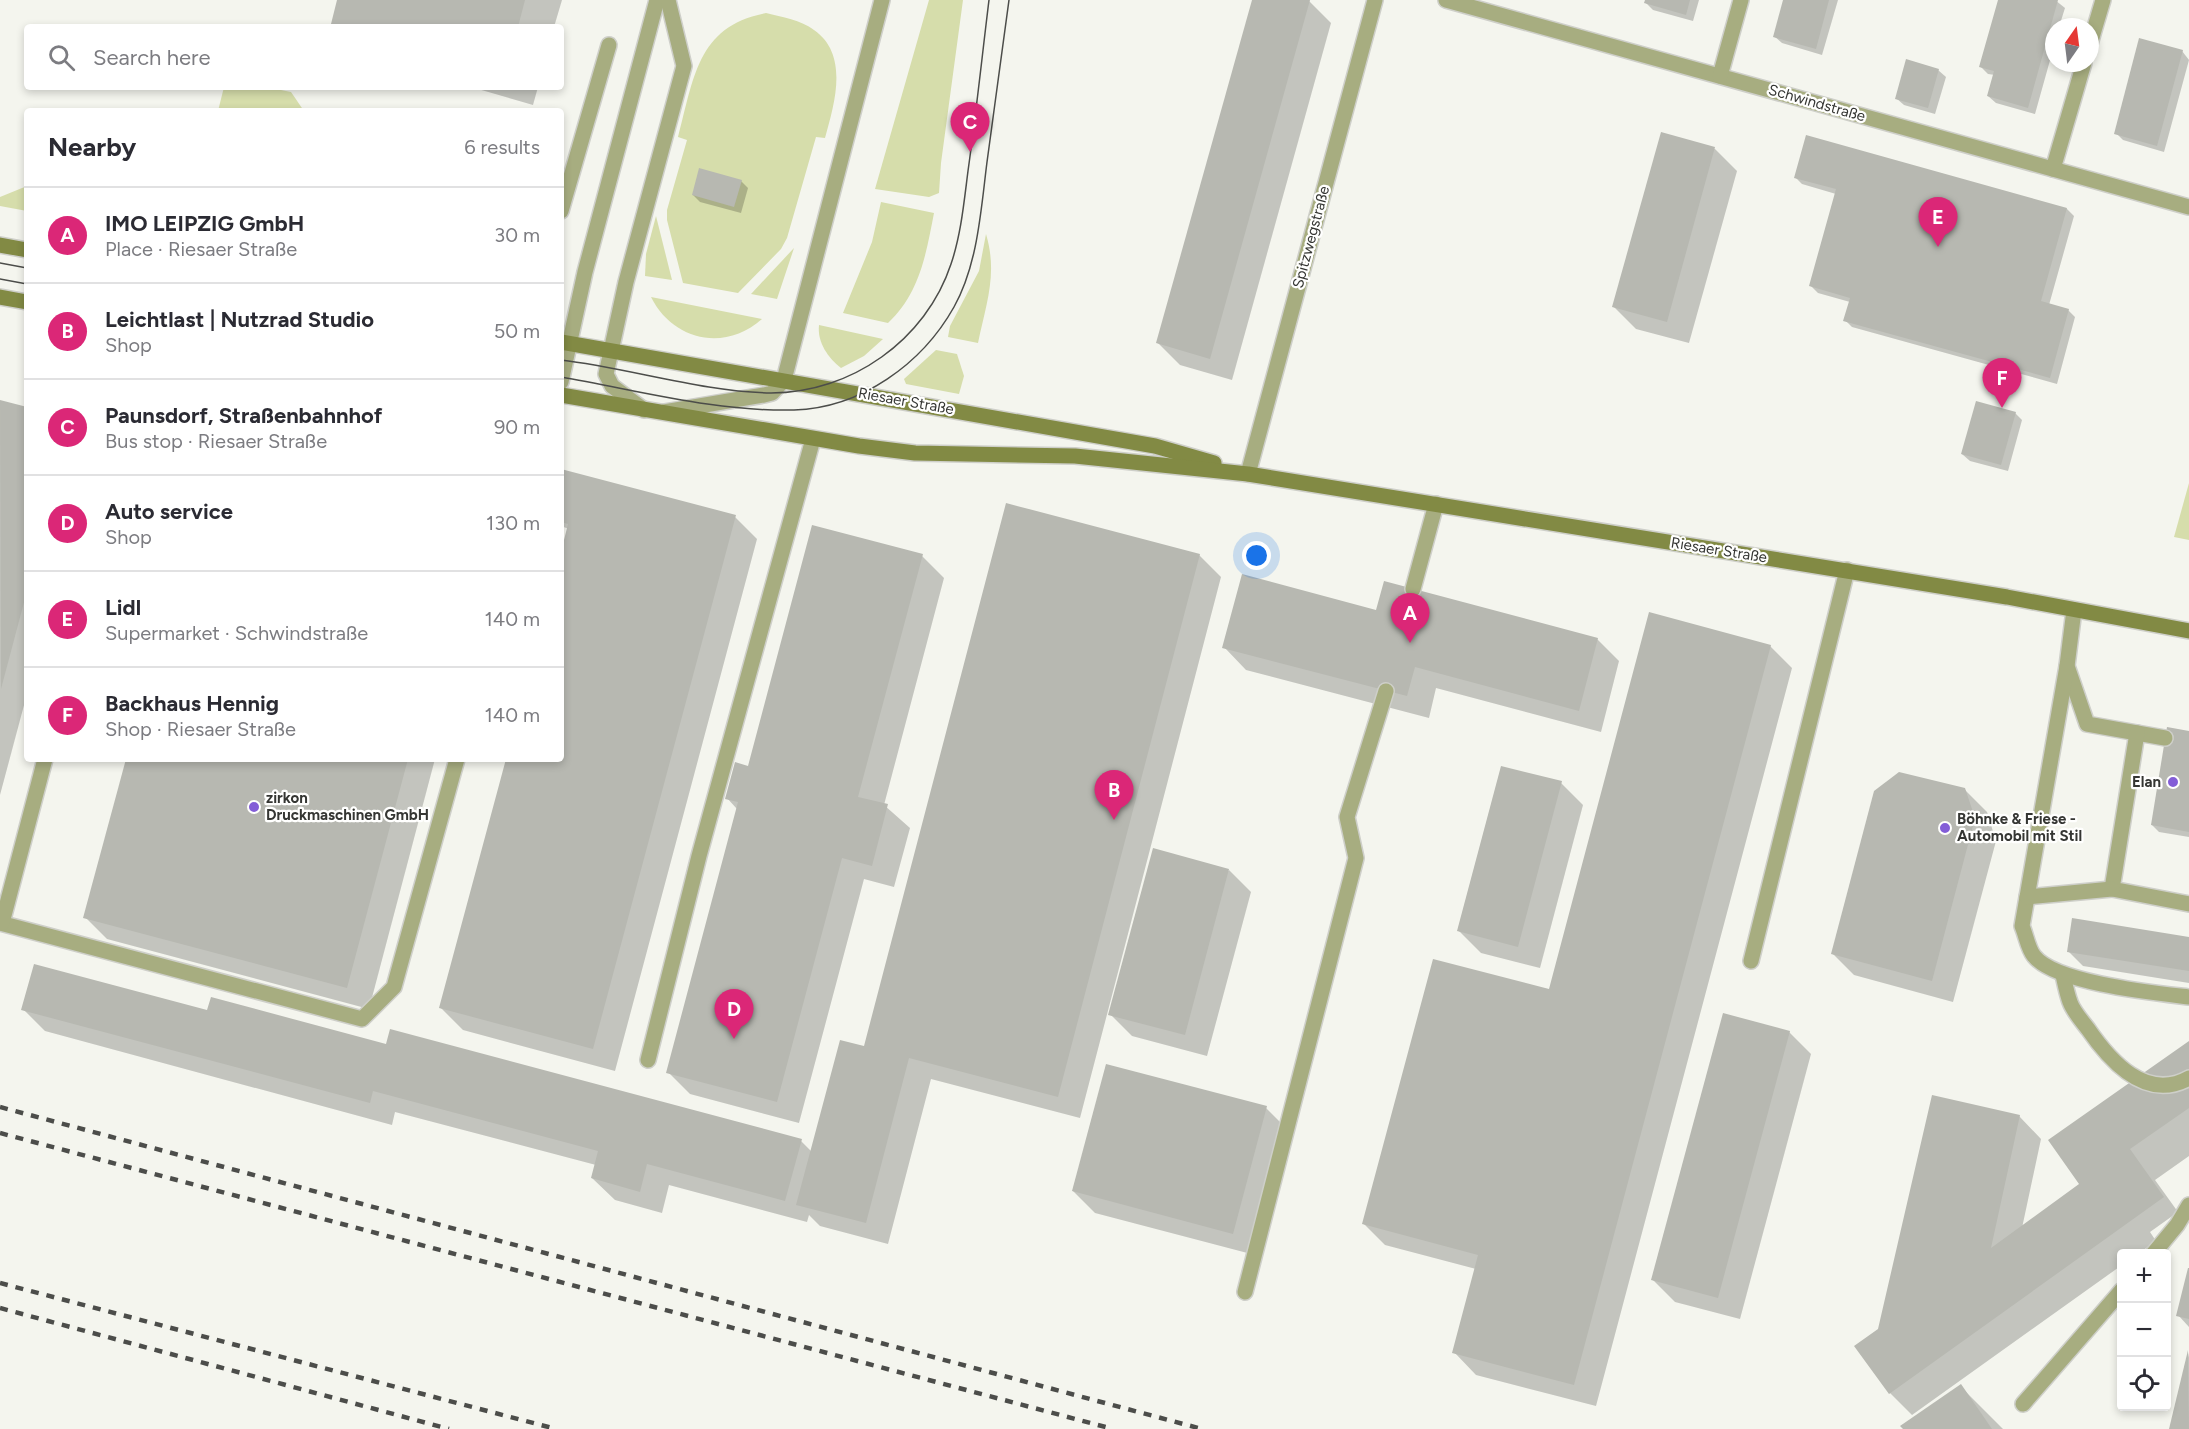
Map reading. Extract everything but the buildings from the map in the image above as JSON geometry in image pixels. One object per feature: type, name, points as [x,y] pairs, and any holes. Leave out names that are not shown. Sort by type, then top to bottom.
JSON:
[{"type":"main road","points":[[0,245],[24,249]]},
{"type":"main road","points":[[0,297],[24,301]]},
{"type":"main road","name":"Riesaer Straße","points":[[565,342],[1155,446],[1248,474]]},
{"type":"main road","name":"Riesaer Straße","points":[[564,396],[813,439],[915,453],[1075,456],[1248,474],[1847,570],[2189,631]]},
{"type":"street","points":[[565,342],[657,0]]},
{"type":"street","points":[[644,410],[608,381],[606,374],[610,350],[684,66],[668,0]]},
{"type":"street","points":[[662,413],[772,393],[784,380],[882,0]]},
{"type":"street","name":"Spitzwegstraße","points":[[1248,474],[1375,0]]},
{"type":"street","name":"Schwindstraße","points":[[1446,0],[2189,207]]},
{"type":"street","points":[[1720,76],[1741,0]]},
{"type":"street","points":[[2098,18],[2103,0]]},
{"type":"street","points":[[564,202],[609,45]]},
{"type":"street","points":[[2053,169],[2081,72]]},
{"type":"street","points":[[648,1060],[699,856],[813,439]]},
{"type":"street","points":[[1413,589],[1436,504]]},
{"type":"street","points":[[1751,961],[1847,570]]},
{"type":"street","points":[[2074,610],[2067,666],[2022,926],[2034,957],[2063,975],[2132,990],[2189,997]]},
{"type":"street","points":[[2067,666],[2087,724],[2165,738]]},
{"type":"street","points":[[1245,1292],[1356,858],[1347,817],[1386,691]]},
{"type":"street","points":[[2112,889],[2137,733]]},
{"type":"street","points":[[44,762],[1,923],[362,1019],[394,987],[457,762]]},
{"type":"street","points":[[2027,897],[2112,889],[2189,904]]},
{"type":"street","points":[[2063,975],[2070,1003],[2094,1037],[2124,1072],[2148,1084],[2179,1084],[2189,1078]]},
{"type":"street","points":[[2157,1249],[2177,1225],[2189,1205]]},
{"type":"street","points":[[2023,1404],[2117,1295]]},
{"type":"green space","points":[[929,0],[963,0],[939,193],[929,197],[875,189]]},
{"type":"green space","points":[[766,13],[791,19],[814,30],[825,40],[832,53],[836,66],[835,96],[825,138],[816,137],[787,238],[781,249],[738,293],[683,283],[667,220],[667,210],[687,140],[678,137],[695,75],[712,42],[725,30],[743,20]]},
{"type":"green space","points":[[223,90],[281,90],[291,92],[302,108],[219,108]]},
{"type":"green space","points":[[24,187],[24,210],[0,206],[0,197]]},
{"type":"green space","points":[[881,202],[934,213],[915,286],[908,299],[888,323],[843,313],[872,242]]},
{"type":"green space","points":[[656,216],[672,280],[645,276],[646,254]]},
{"type":"green space","points":[[986,234],[991,276],[978,343],[948,337],[950,326],[979,271]]},
{"type":"green space","points":[[794,248],[777,299],[751,294]]},
{"type":"green space","points":[[651,297],[762,319],[732,336],[701,337],[672,324]]},
{"type":"green space","points":[[819,325],[883,339],[864,356],[841,368],[824,349]]},
{"type":"green space","points":[[936,350],[957,354],[964,376],[959,394],[906,384],[904,379]]},
{"type":"green space","points":[[2189,483],[2189,540],[2174,537]]},
{"type":"tram line","points":[[564,360],[719,389],[771,393],[801,391],[829,384],[857,372],[882,357],[924,316],[951,264],[962,218],[989,0]]},
{"type":"tram line","points":[[564,378],[706,404],[735,408],[794,410],[819,407],[866,392],[907,364],[941,328],[954,307],[968,273],[980,217],[1009,0]]},
{"type":"tram line","points":[[0,263],[24,267]]},
{"type":"tram line","points":[[0,279],[24,283]]},
{"type":"railway","points":[[0,1107],[1202,1429]]},
{"type":"railway","points":[[0,1133],[1113,1429]]},
{"type":"railway","points":[[0,1283],[556,1429]]},
{"type":"railway","points":[[0,1308],[449,1429]]},
{"type":"place","name":"Paunsdorf, Straßenbahnhof","points":[[970,152]]},
{"type":"place","name":"Lidl","points":[[1938,247]]},
{"type":"place","name":"Backhaus Hennig","points":[[2002,408]]},
{"type":"place","name":"IMO LEIPZIG GmbH","points":[[1410,643]]},
{"type":"place","name":"Elan","points":[[2173,782]]},
{"type":"place","name":"zirkon Druckmaschinen GmbH","points":[[254,807]]},
{"type":"place","name":"Leichtlast | Nutzrad Studio","points":[[1114,820]]},
{"type":"place","name":"Böhnke & Friese - Automobil mit Stil","points":[[1945,828]]},
{"type":"place","name":"Auto service","points":[[734,1039]]}]
